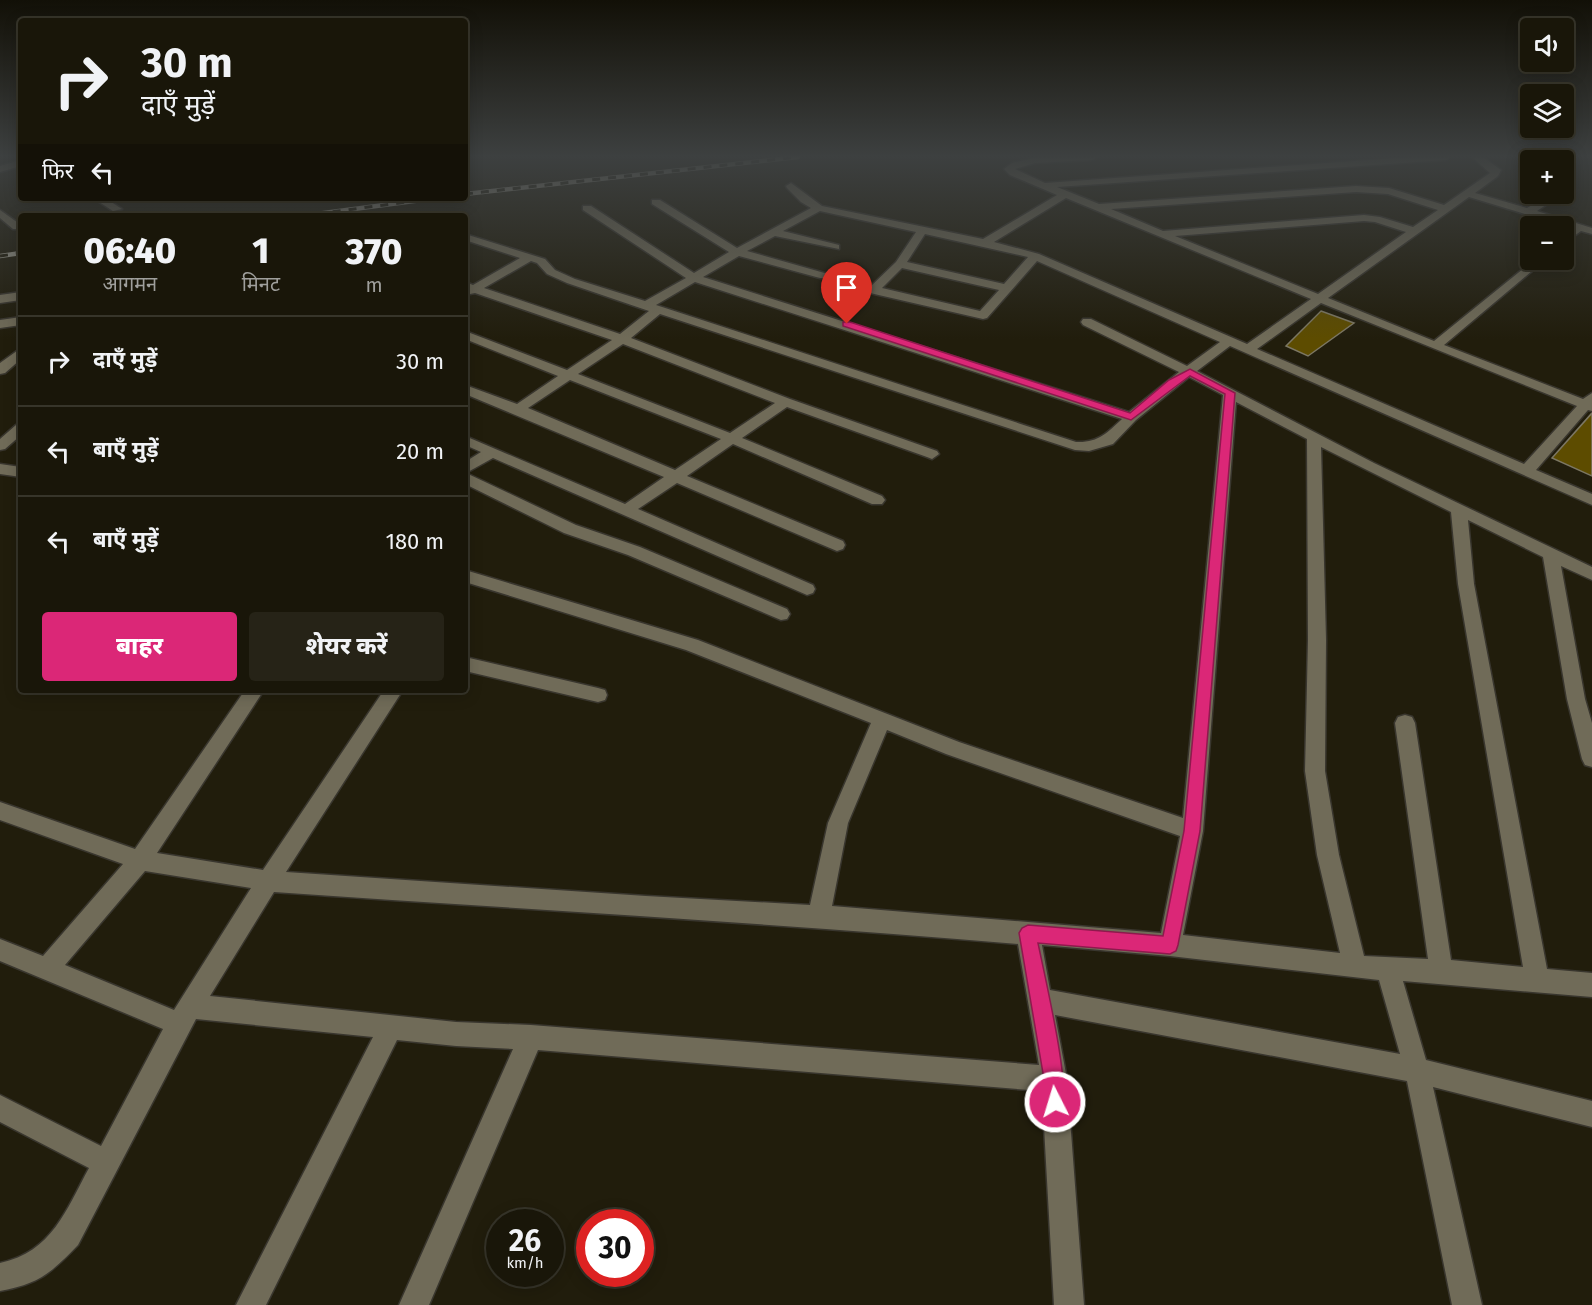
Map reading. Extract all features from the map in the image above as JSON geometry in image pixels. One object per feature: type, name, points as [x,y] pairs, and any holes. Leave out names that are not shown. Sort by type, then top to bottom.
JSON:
[{"type":"street","points":[[6,218],[17,227]]},
{"type":"street","points":[[602,218],[694,278],[974,365],[1131,417]]},
{"type":"street","points":[[681,218],[736,252],[824,276]]},
{"type":"street","points":[[518,409],[622,339],[653,307],[694,278],[736,252],[800,218]]},
{"type":"street","points":[[865,218],[1035,256],[1592,500]]},
{"type":"street","points":[[985,243],[1026,218]]},
{"type":"street","points":[[1123,218],[1435,346],[1590,403],[1526,471]]},
{"type":"street","points":[[1161,233],[1364,218],[1376,219],[1414,231]]},
{"type":"street","points":[[1247,350],[1433,218]]},
{"type":"street","points":[[1549,218],[1592,231]]},
{"type":"street","points":[[1574,231],[1579,227]]},
{"type":"street","points":[[922,230],[900,264],[874,290],[983,315],[1035,256]]},
{"type":"street","points":[[772,232],[835,247]]},
{"type":"street","points":[[468,238],[541,261],[559,276],[1075,446],[1089,447],[1108,441],[1131,417],[1173,382],[1190,372],[1228,342]]},
{"type":"street","points":[[468,290],[530,257]]},
{"type":"street","points":[[900,264],[1006,288]]},
{"type":"street","points":[[1435,346],[1528,270]]},
{"type":"street","points":[[468,290],[622,339],[785,402],[932,454]]},
{"type":"street","points":[[0,299],[18,297]]},
{"type":"street","points":[[0,324],[18,321]]},
{"type":"street","points":[[1087,322],[1190,372],[1314,438],[1592,574]]},
{"type":"street","points":[[468,336],[731,438],[877,500]]},
{"type":"street","points":[[0,370],[18,355]]},
{"type":"street","points":[[468,390],[518,409],[837,545]]},
{"type":"street","points":[[1170,945],[1192,831],[1230,393]]},
{"type":"street","points":[[627,509],[785,402]]},
{"type":"street","points":[[0,446],[18,431]]},
{"type":"street","points":[[1314,438],[1317,640],[1315,771],[1328,855],[1355,965]]},
{"type":"street","points":[[468,441],[807,589]]},
{"type":"street","points":[[468,467],[491,452]]},
{"type":"street","points":[[0,469],[18,472]]},
{"type":"street","points":[[468,479],[570,530],[634,551],[781,614]]},
{"type":"street","points":[[1459,510],[1466,584],[1537,980]]},
{"type":"street","points":[[1551,554],[1576,699],[1592,759]]},
{"type":"street","points":[[468,577],[692,645],[953,748],[1192,831]]},
{"type":"street","points":[[468,665],[598,695]]},
{"type":"street","points":[[45,970],[140,860],[253,693]]},
{"type":"street","points":[[0,1277],[25,1272],[48,1256],[68,1235],[185,1015],[268,881],[392,693]]},
{"type":"street","points":[[819,916],[838,823],[882,719]]},
{"type":"street","points":[[1405,723],[1441,971]]},
{"type":"street","points":[[0,811],[140,860],[268,881],[819,916],[1170,945],[1355,965],[1592,985]]},
{"type":"street","points":[[1028,933],[1054,1079],[1068,1305]]},
{"type":"street","points":[[0,950],[45,970],[185,1015],[391,1026],[456,1034],[531,1037],[1054,1079]]},
{"type":"street","points":[[1387,968],[1417,1070],[1467,1305]]},
{"type":"street","points":[[1039,1000],[1417,1070],[1592,1114]]},
{"type":"street","points":[[251,1305],[391,1026]]},
{"type":"street","points":[[414,1305],[531,1037]]},
{"type":"street","points":[[0,1108],[107,1163]]},
{"type":"building","points":[[1321,311],[1354,323],[1308,356],[1286,346]]},
{"type":"building","points":[[1592,413],[1592,476],[1552,458]]},
{"type":"railway","points":[[0,256],[18,253]]},
{"type":"route","points":[[847,324],[1131,417],[1173,382],[1190,372],[1230,393],[1192,831],[1170,945],[1028,933],[1054,1079],[1055,1102]]}]
